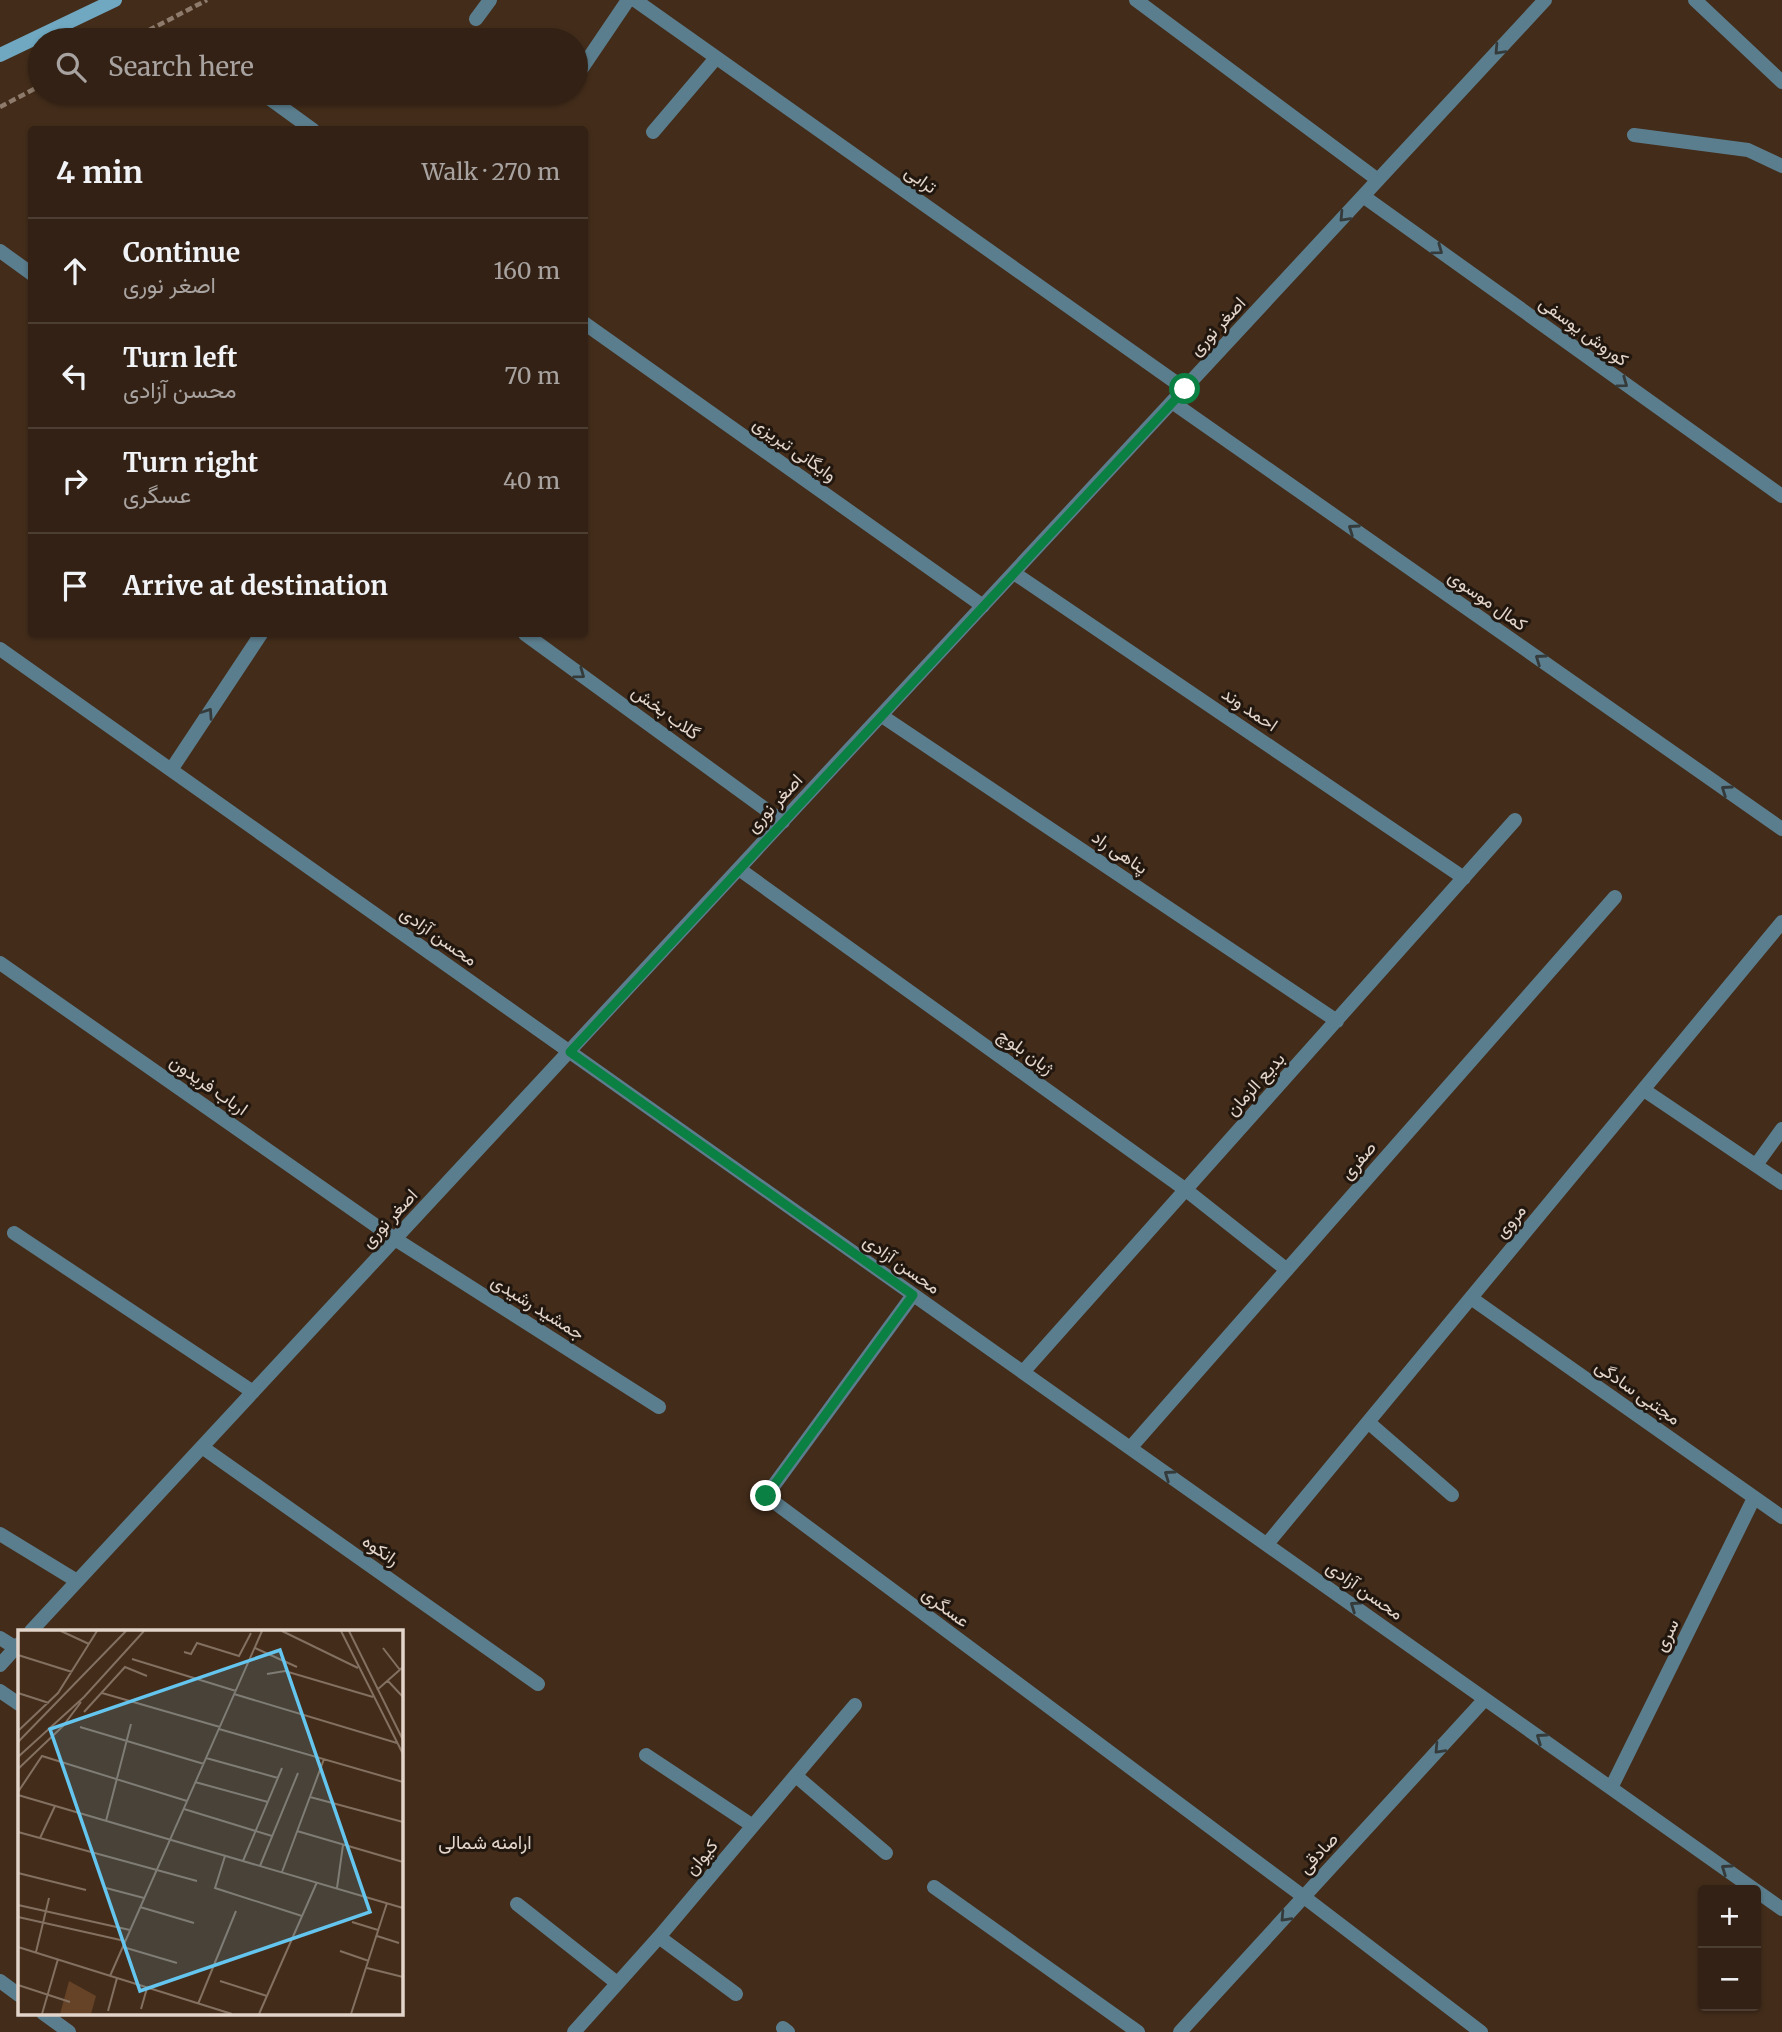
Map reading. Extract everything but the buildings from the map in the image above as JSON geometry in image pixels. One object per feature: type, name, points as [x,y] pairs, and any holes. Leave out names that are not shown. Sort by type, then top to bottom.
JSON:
[{"type":"main road","points":[[56,28],[114,0]]},
{"type":"main road","points":[[0,55],[28,41]]},
{"type":"street","points":[[476,19],[490,0]]},
{"type":"street","points":[[588,59],[628,0]]},
{"type":"street","name":"ترابی","points":[[635,0],[1185,389]]},
{"type":"street","points":[[1136,0],[1378,180]]},
{"type":"street","name":"اصغر نوری","points":[[32,1630],[1545,0]]},
{"type":"street","points":[[1695,0],[1782,82]]},
{"type":"street","points":[[653,132],[716,58]]},
{"type":"street","points":[[279,105],[307,126]]},
{"type":"street","points":[[1634,135],[1748,150],[1782,166]]},
{"type":"street","name":"کوروش یوسفی","points":[[1363,196],[1782,496]]},
{"type":"street","points":[[0,251],[28,271]]},
{"type":"street","name":"وایگانی تبریزی","points":[[588,326],[983,606]]},
{"type":"street","name":"کمال موسوی","points":[[1172,402],[1782,829]]},
{"type":"street","name":"احمد وند","points":[[1014,573],[1464,878]]},
{"type":"street","points":[[171,770],[259,637]]},
{"type":"street","name":"گلاب بخش","points":[[529,637],[783,822]]},
{"type":"street","name":"محسن آزادی","points":[[0,649],[1782,1909]]},
{"type":"street","name":"پناهی راد","points":[[881,716],[1337,1021]]},
{"type":"street","name":"بدیع الزمان","points":[[1023,1372],[1515,820]]},
{"type":"street","name":"ژیان بلوچ","points":[[739,869],[1186,1190],[1287,1270]]},
{"type":"street","name":"صفری","points":[[1130,1448],[1615,897]]},
{"type":"street","name":"مروی","points":[[1267,1544],[1782,922]]},
{"type":"street","name":"ارباب فریدون","points":[[0,963],[395,1240]]},
{"type":"street","points":[[1644,1090],[1782,1183]]},
{"type":"street","points":[[1756,1165],[1782,1129]]},
{"type":"street","points":[[14,1233],[253,1392]]},
{"type":"street","name":"جمشید رشیدی","points":[[395,1240],[659,1407]]},
{"type":"street","name":"عسگری","points":[[913,1295],[766,1496],[1304,1897]]},
{"type":"street","name":"مجتبی سادگی","points":[[1471,1298],[1782,1517]]},
{"type":"street","points":[[1368,1422],[1452,1495]]},
{"type":"street","name":"رانکوه","points":[[202,1447],[538,1684]]},
{"type":"street","name":"سری","points":[[1612,1788],[1754,1498]]},
{"type":"street","points":[[0,1534],[77,1581]]},
{"type":"street","points":[[0,1638],[18,1646],[0,1665]]},
{"type":"street","points":[[0,1690],[18,1703]]},
{"type":"street","name":"صادقی","points":[[1180,2032],[1485,1699]]},
{"type":"street","name":"کیوان","points":[[574,2032],[659,1937],[855,1705]]},
{"type":"street","points":[[646,1755],[752,1826]]},
{"type":"street","points":[[796,1776],[886,1853]]},
{"type":"street","points":[[934,1887],[1138,2032]]},
{"type":"street","points":[[1304,1897],[1481,2032]]},
{"type":"street","points":[[517,1904],[617,1983]]},
{"type":"street","points":[[659,1937],[736,1994]]},
{"type":"street","points":[[0,1981],[18,1994]]},
{"type":"street","points":[[53,2027],[69,2032]]},
{"type":"path","points":[[153,28],[207,0]]},
{"type":"path","points":[[0,107],[28,92]]},
{"type":"district","name":"ارامنه شمالی","points":[[485,1842]]},
{"type":"route","points":[[766,1496],[913,1295],[570,1052],[1185,389]]}]
